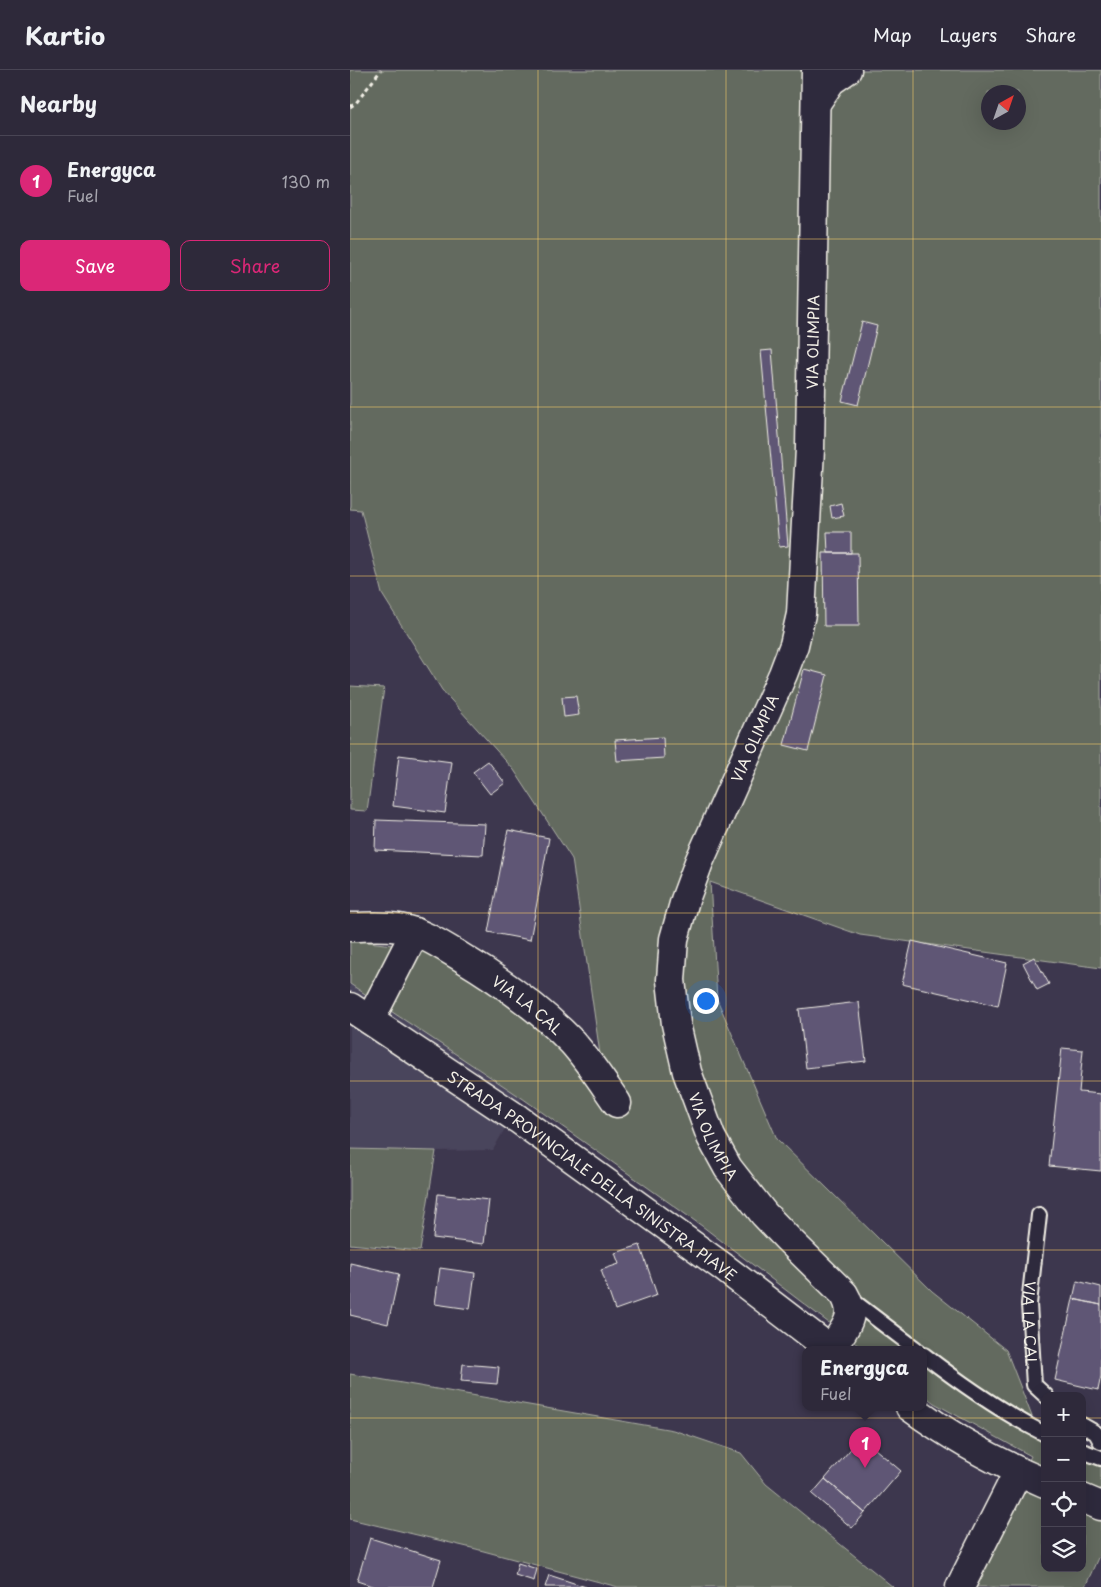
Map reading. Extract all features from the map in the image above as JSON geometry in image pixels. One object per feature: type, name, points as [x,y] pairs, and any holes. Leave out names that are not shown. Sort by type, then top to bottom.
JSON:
[{"type":"street","name":"VIA OLIMPIA","points":[[816,70],[810,449],[800,614],[794,645],[783,674],[699,862],[685,900],[674,939],[671,980],[676,1024],[687,1072],[711,1136],[728,1168],[764,1214],[844,1294]]},
{"type":"street","points":[[816,103],[831,81],[847,70]]},
{"type":"street","name":"VIA LA CAL","points":[[350,927],[390,926],[415,932],[479,968],[513,990],[538,1009],[572,1043],[593,1068],[617,1103]]},
{"type":"street","points":[[360,1013],[415,932]]},
{"type":"street","name":"STRADA PROVINCIALE DELLA SINISTRA PIAVE","points":[[360,1013],[518,1119],[723,1267],[827,1346]]},
{"type":"street","points":[[833,1346],[850,1320],[850,1304],[844,1294]]},
{"type":"street","points":[[916,1411],[934,1424],[1018,1472],[1043,1482]]},
{"type":"street","points":[[960,1587],[1018,1472]]},
{"type":"lane","name":"VIA LA CAL","points":[[1039,1216],[1029,1304],[1034,1385],[1042,1392]]},
{"type":"lane","points":[[844,1294],[912,1346]]},
{"type":"lane","points":[[927,1357],[1002,1411],[1041,1432]]},
{"type":"lane","points":[[1086,1427],[1096,1433],[1101,1442]]},
{"type":"lane","points":[[1086,1452],[1101,1458]]},
{"type":"path","points":[[350,107],[356,103],[381,70]]},
{"type":"shaded area","points":[[350,70],[1101,70],[1101,968],[860,935],[710,882],[717,999],[777,1139],[932,1291],[1006,1350],[1041,1438],[1041,1572],[1086,1572],[1086,1460],[1101,1467],[1101,1551],[1085,1587],[953,1587],[1031,1456],[927,1397],[927,1346],[859,1346],[702,1226],[522,1098],[350,984],[350,940],[419,948],[507,997],[600,1054],[572,859],[514,770],[442,690],[382,594],[361,510],[350,509]]},
{"type":"shaded area","points":[[350,686],[384,688],[367,811],[350,810]]},
{"type":"shaded area","points":[[350,984],[522,1098],[493,1150],[350,1149]]},
{"type":"shaded area","points":[[350,1149],[436,1151],[420,1251],[350,1244]]},
{"type":"shaded area","points":[[350,1374],[673,1430],[741,1453],[766,1484],[893,1587],[618,1587],[476,1549],[350,1519]]},
{"type":"building","points":[[862,322],[877,326],[858,405],[842,401]]},
{"type":"building","points":[[772,350],[788,546],[779,547],[761,351]]},
{"type":"building","points":[[841,503],[844,516],[832,518],[830,506]]},
{"type":"building","points":[[827,532],[851,532],[851,553],[828,553]]},
{"type":"building","points":[[823,553],[858,553],[859,626],[824,626]]},
{"type":"building","points":[[804,669],[827,675],[808,751],[784,745]]},
{"type":"building","points":[[576,696],[579,715],[564,717],[562,697]]},
{"type":"building","points":[[663,737],[664,758],[617,761],[615,740]]},
{"type":"building","points":[[399,755],[452,762],[445,813],[393,806]]},
{"type":"building","points":[[488,761],[505,783],[490,794],[473,772]]},
{"type":"building","points":[[376,820],[485,824],[483,855],[375,850]]},
{"type":"building","points":[[508,830],[549,838],[530,940],[488,932]]},
{"type":"building","points":[[912,941],[1007,963],[998,1006],[902,984]]},
{"type":"building","points":[[1034,957],[1049,984],[1037,990],[1023,963]]},
{"type":"building","points":[[859,1002],[866,1061],[806,1068],[799,1009]]},
{"type":"building","points":[[1062,1048],[1083,1050],[1079,1092],[1101,1094],[1101,1171],[1049,1166]]},
{"type":"building","points":[[438,1194],[489,1200],[484,1244],[433,1238]]},
{"type":"building","points":[[640,1245],[657,1295],[615,1310],[601,1270],[619,1264],[615,1253]]},
{"type":"building","points":[[350,1263],[399,1274],[388,1324],[350,1315]]},
{"type":"building","points":[[440,1268],[475,1273],[470,1309],[435,1304]]},
{"type":"building","points":[[1077,1281],[1101,1287],[1101,1305],[1073,1299]]},
{"type":"building","points":[[1073,1299],[1101,1305],[1101,1376],[1098,1390],[1055,1380]]},
{"type":"building","points":[[463,1364],[499,1367],[497,1384],[461,1381]]},
{"type":"building","points":[[861,1437],[901,1471],[865,1513],[825,1479]]},
{"type":"building","points":[[825,1479],[865,1513],[852,1528],[812,1494]]},
{"type":"building","points":[[370,1538],[441,1560],[433,1587],[375,1587],[357,1581]]},
{"type":"building","points":[[518,1563],[537,1569],[534,1581],[515,1575]]},
{"type":"building","points":[[549,1575],[586,1587],[545,1587]]},
{"type":"place","name":"Energyca","points":[[865,1468]]}]
